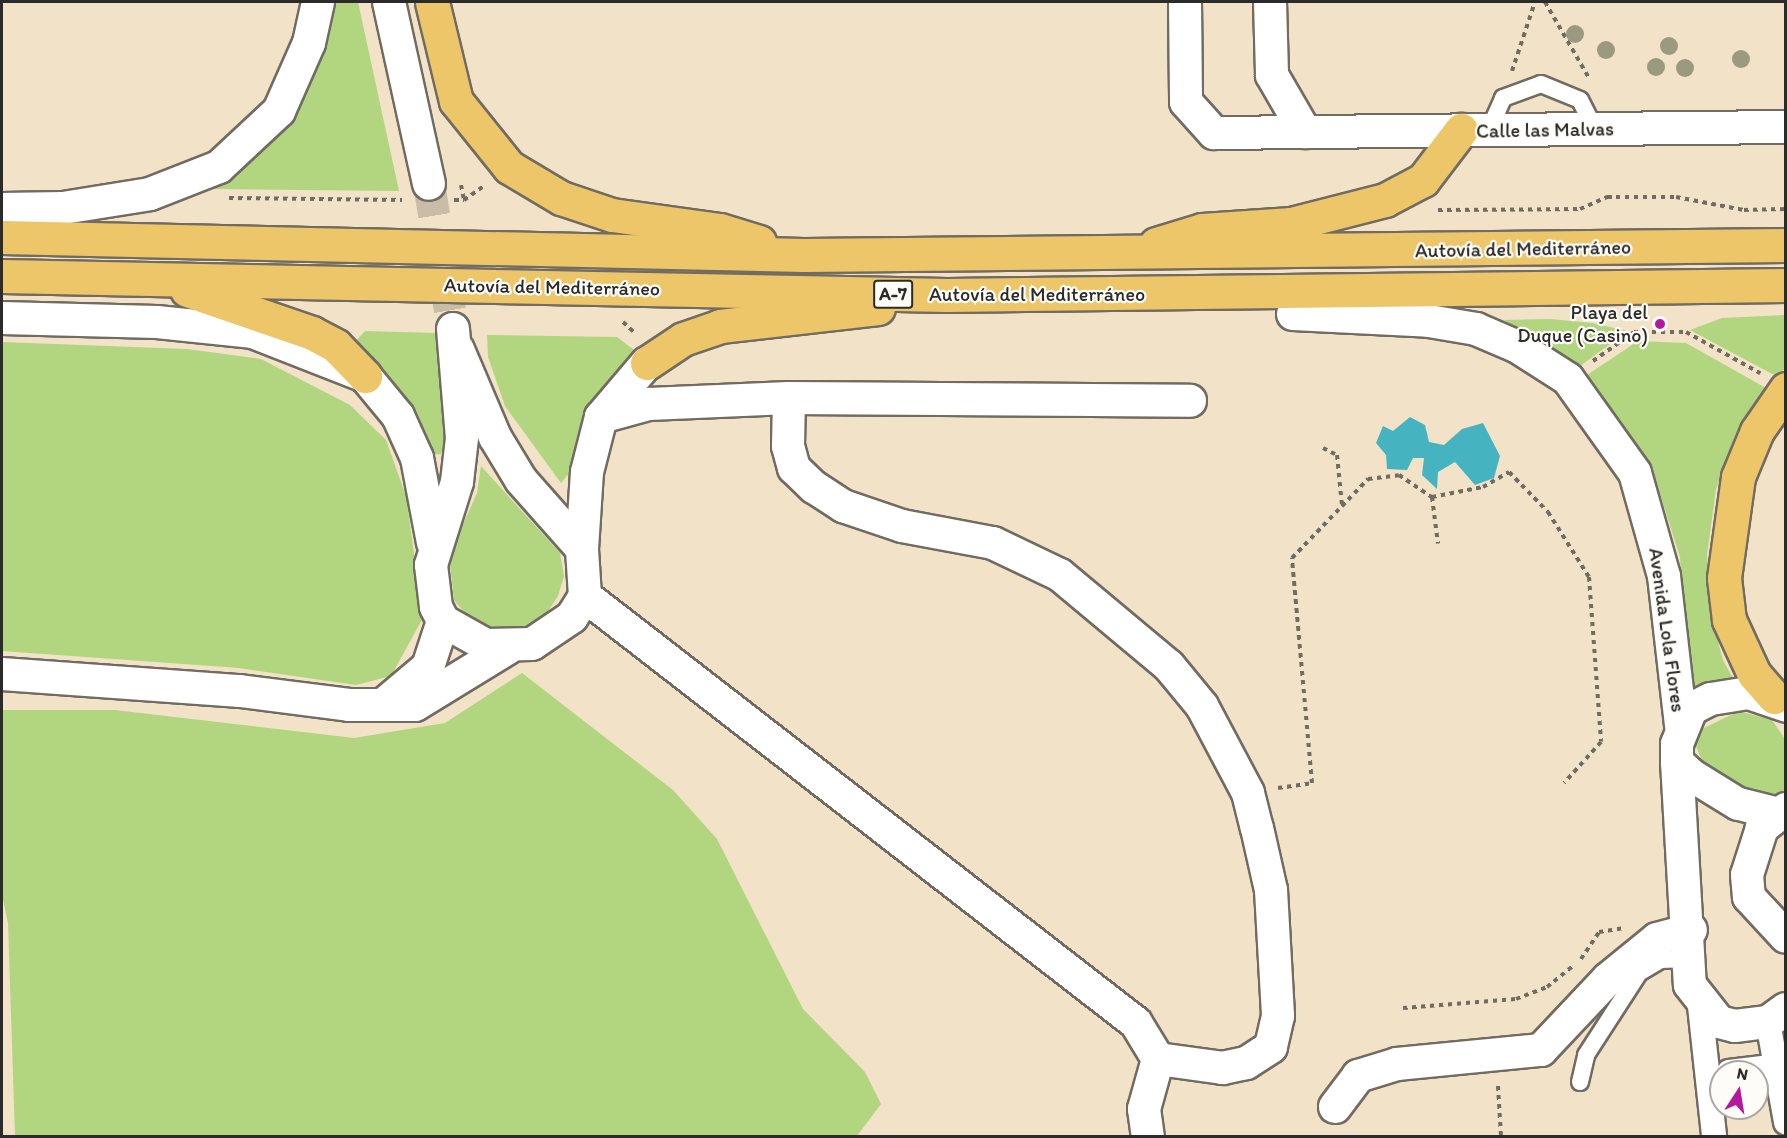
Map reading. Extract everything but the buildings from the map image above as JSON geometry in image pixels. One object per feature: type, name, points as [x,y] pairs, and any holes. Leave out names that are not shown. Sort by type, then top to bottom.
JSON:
[{"type":"highway","points":[[432,2],[456,101],[509,167],[561,198],[612,215],[720,230],[804,255]]},
{"type":"highway","points":[[1121,255],[1202,230],[1291,224],[1385,200],[1423,180],[1475,130]]},
{"type":"highway","name":"Autovía del Mediterráneo","points":[[2,237],[804,255],[1121,255],[1785,245]]},
{"type":"highway","name":"Autovía del Mediterráneo","points":[[2,276],[947,296],[1785,285]]},
{"type":"highway","points":[[148,278],[312,333],[336,346],[365,376]]},
{"type":"highway","points":[[1177,294],[1293,314]]},
{"type":"highway","points":[[652,358],[720,326],[837,316],[947,296]]},
{"type":"highway","points":[[1776,383],[1738,477],[1724,578],[1729,620],[1755,674],[1780,701]]},
{"type":"street","points":[[2,209],[63,208],[150,194],[219,167],[279,111],[309,43],[318,2]]},
{"type":"street","points":[[389,2],[425,195]]},
{"type":"street","name":"Calle las Malvas","points":[[1185,2],[1186,102],[1214,133],[1785,127]]},
{"type":"street","points":[[1270,2],[1272,75],[1305,132]]},
{"type":"street","name":"Avenida Lola Flores","points":[[1293,314],[1418,320],[1476,329],[1518,347],[1568,379],[1635,472],[1664,576],[1681,726],[1677,762]]},
{"type":"street","points":[[2,318],[157,322],[253,332],[365,376],[398,416],[417,458],[434,550]]},
{"type":"street","points":[[508,648],[465,637],[443,621],[430,581],[434,550],[458,471],[456,339],[495,436],[521,480],[582,549]]},
{"type":"street","points":[[652,358],[648,380],[658,394],[684,403]]},
{"type":"street","points":[[2,674],[380,707],[415,705],[508,648],[554,634],[585,596],[582,549],[586,472],[601,417],[652,358]]},
{"type":"street","points":[[601,417],[621,409],[684,403],[789,398],[1190,401]]},
{"type":"street","points":[[789,398],[788,446],[794,468],[814,487],[843,506],[902,526],[993,543],[1060,575],[1175,674],[1202,706],[1248,793],[1271,890],[1280,975],[1271,1047],[1262,1057],[1223,1068],[1158,1059]]},
{"type":"street","points":[[585,596],[1136,1023],[1158,1059],[1144,1109],[1148,1137]]},
{"type":"street","points":[[380,707],[428,667],[443,621]]},
{"type":"street","points":[[1681,726],[1691,709],[1711,699],[1749,693],[1780,701]]},
{"type":"street","points":[[1677,762],[1738,804],[1782,811],[1752,853],[1748,886],[1760,914],[1785,937]]},
{"type":"street","points":[[1677,762],[1690,985],[1719,1022],[1752,1027],[1780,1015],[1777,1066],[1785,1122]]},
{"type":"street","points":[[1335,1107],[1358,1076],[1397,1064],[1541,1050],[1608,979],[1658,939],[1689,944]]},
{"type":"street","points":[[1699,998],[1715,1060]]},
{"type":"street","points":[[1769,1067],[1777,1066]]},
{"type":"street","points":[[1714,1137],[1715,1120]]},
{"type":"lane","points":[[1475,130],[1503,98],[1540,84],[1567,91],[1580,100],[1595,129]]},
{"type":"lane","points":[[1580,1082],[1586,1055],[1640,973],[1689,944]]},
{"type":"path","points":[[1511,95],[1513,54],[1535,2]]},
{"type":"path","points":[[1545,2],[1595,86]]},
{"type":"path","points":[[187,180],[195,198],[425,195],[464,200],[509,167]]},
{"type":"path","points":[[1385,200],[1417,211],[1580,209],[1607,197],[1676,197],[1744,210],[1785,209]]},
{"type":"path","points":[[614,322],[625,322],[652,358]]},
{"type":"path","points":[[1568,379],[1634,332],[1686,332],[1776,383]]},
{"type":"path","points":[[1323,448],[1337,455],[1342,506]]},
{"type":"path","points":[[1248,793],[1312,783],[1292,558],[1368,479],[1399,475],[1432,497],[1484,488],[1509,472],[1548,512],[1589,577],[1601,742],[1564,783]]},
{"type":"path","points":[[1432,497],[1438,544]]},
{"type":"path","points":[[1403,1008],[1516,999],[1547,987],[1578,963],[1599,932],[1616,925],[1658,939]]},
{"type":"path","points":[[1497,1053],[1501,1137]]},
{"type":"green space","points":[[331,2],[358,2],[399,191],[208,189],[237,169]]},
{"type":"green space","points":[[1785,315],[1785,369],[1776,376],[1690,330],[1722,318]]},
{"type":"green space","points":[[1551,319],[1592,323],[1628,331],[1576,369],[1504,320]]},
{"type":"green space","points":[[365,331],[437,333],[447,435],[441,454],[431,455],[352,345]]},
{"type":"green space","points":[[487,335],[617,337],[634,350],[589,409],[570,472],[561,483],[505,406],[488,357]]},
{"type":"green space","points":[[1638,341],[1686,343],[1766,388],[1738,431],[1716,489],[1707,555],[1711,616],[1723,660],[1738,687],[1689,698],[1680,557],[1660,494],[1637,445],[1584,377]]},
{"type":"green space","points":[[2,342],[187,349],[261,359],[350,405],[386,440],[406,496],[423,618],[391,676],[356,685],[239,668],[2,651]]},
{"type":"green space","points":[[481,466],[560,553],[564,576],[558,596],[542,620],[529,626],[491,630],[468,617],[454,600],[449,556],[477,493]]},
{"type":"green space","points":[[522,673],[673,790],[717,839],[803,1009],[865,1072],[881,1104],[857,1136],[15,1136],[8,923],[2,895],[2,710],[115,710],[354,738],[445,723]]},
{"type":"green space","points":[[1739,711],[1772,720],[1785,739],[1785,790],[1778,797],[1761,798],[1702,761],[1696,746],[1700,730]]},
{"type":"water","points":[[1410,417],[1425,425],[1429,442],[1444,445],[1462,429],[1483,423],[1500,456],[1494,478],[1475,485],[1455,462],[1438,472],[1437,489],[1422,475],[1424,458],[1413,458],[1407,470],[1387,469],[1386,455],[1376,443],[1383,426],[1393,431]]},
{"type":"tunnel","points":[[429,184],[453,329]]},
{"type":"place","name":"Playa del Duque (Casino)","points":[[1660,324]]}]
